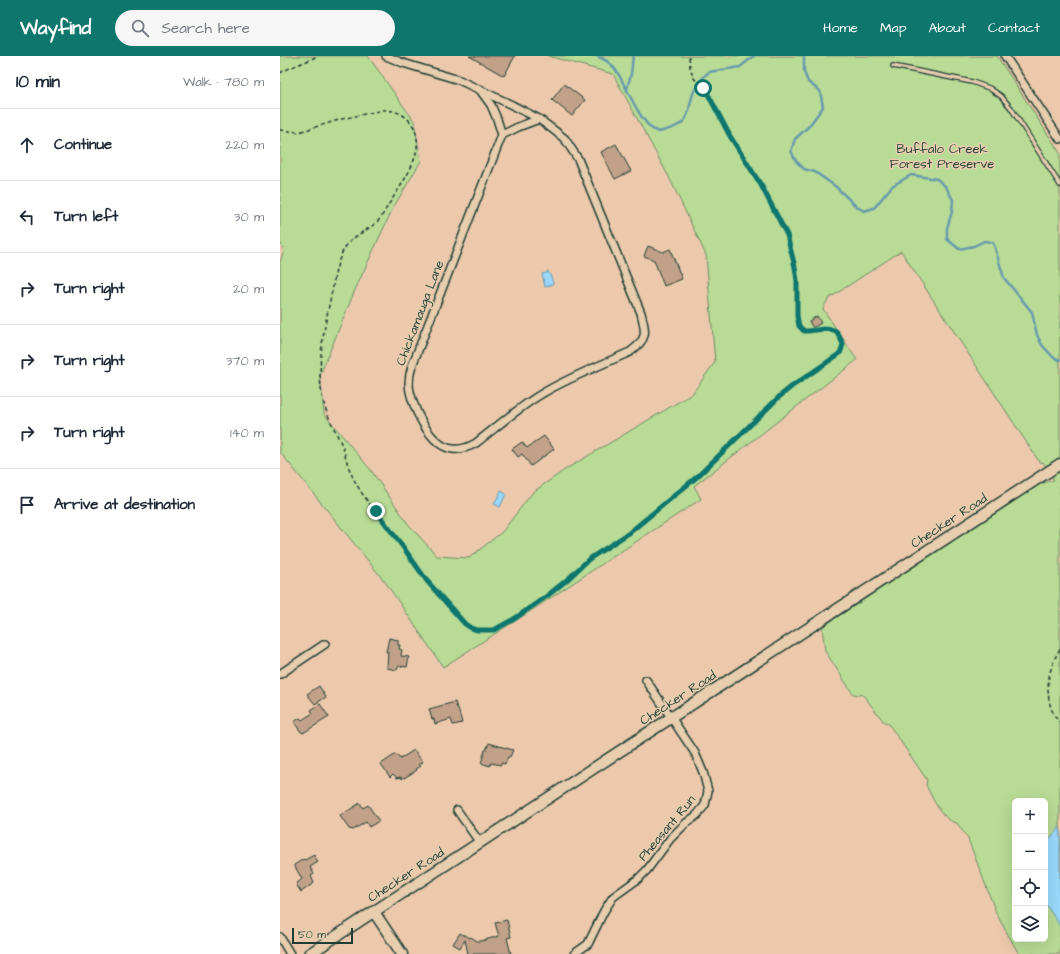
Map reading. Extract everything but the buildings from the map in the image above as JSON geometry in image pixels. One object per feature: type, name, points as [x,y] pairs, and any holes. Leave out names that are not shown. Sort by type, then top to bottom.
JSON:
[{"type":"street","name":"Chickamauga Lane","points":[[386,56],[459,80],[512,105],[539,119],[565,139],[578,159],[641,313],[645,329],[641,342],[630,352],[543,393],[476,443],[468,447],[452,449],[438,442],[426,428],[413,404],[409,377],[502,135],[491,105],[480,90]]},
{"type":"street","points":[[1005,56],[1060,139]]},
{"type":"street","points":[[502,135],[539,119]]},
{"type":"street","name":"Checker Road","points":[[310,954],[1060,464]]},
{"type":"street","points":[[280,674],[325,644]]},
{"type":"street","name":"Pheasant Run","points":[[574,954],[588,944],[604,911],[613,897],[638,879],[647,870],[670,839],[684,824],[696,815],[705,804],[708,791],[703,772],[695,753],[646,680]]},
{"type":"street","points":[[457,810],[480,843]]},
{"type":"street","points":[[374,912],[402,954]]},
{"type":"street","points":[[280,937],[290,954]]},
{"type":"lane","points":[[893,66],[972,82],[989,88],[1001,96],[1011,108],[1060,185]]},
{"type":"path","points":[[280,73],[288,68],[317,56]]},
{"type":"path","points":[[280,130],[299,132],[342,119],[389,110],[395,111],[410,121],[416,132],[417,146],[414,161],[406,178],[382,216],[374,224],[352,239],[342,251],[330,299],[322,345],[322,395],[328,417],[343,449],[351,473],[364,496],[427,581],[460,619],[471,628],[477,630],[489,630],[498,628],[523,613],[568,579],[589,559],[629,533],[698,476],[779,397],[839,354],[841,351],[843,344],[837,332],[834,330],[824,329],[804,331],[799,326],[797,316],[797,281],[787,235],[761,185],[730,136],[709,96],[691,73],[689,56]]},
{"type":"path","points":[[1060,649],[1053,662],[1048,688],[1049,698],[1054,714],[1060,724]]},
{"type":"green space","name":"Buffalo Creek Forest Preserve","points":[[280,56],[368,56],[414,121],[421,161],[393,208],[355,290],[320,375],[324,414],[370,469],[409,525],[437,556],[469,558],[502,532],[533,492],[566,469],[692,394],[715,362],[706,255],[669,177],[613,74],[548,56],[997,56],[1060,153],[1060,954],[1019,954],[1012,942],[1048,942],[1048,798],[1012,798],[1012,942],[997,915],[968,839],[957,823],[947,818],[938,808],[926,785],[927,780],[888,723],[884,722],[863,695],[853,694],[825,651],[822,627],[1040,484],[1054,480],[1043,462],[1040,463],[901,251],[828,299],[823,309],[857,360],[694,486],[701,499],[443,667],[386,583],[280,452],[280,262],[284,251],[280,242]]},
{"type":"water","points":[[547,271],[553,284],[545,287],[542,274],[547,273]]},
{"type":"water","points":[[501,491],[506,494],[500,507],[494,504]]},
{"type":"water","points":[[1060,827],[1060,926],[1048,908],[1048,839]]},
{"type":"waterway","points":[[597,56],[607,61],[613,67],[634,105],[646,123],[652,129],[659,132],[676,127],[684,121],[695,90],[706,74],[709,72],[740,67],[754,56]]},
{"type":"waterway","points":[[627,91],[633,56]]},
{"type":"waterway","points":[[804,56],[804,72],[808,82],[820,91],[823,107],[809,126],[795,139],[791,151],[796,161],[804,169],[815,172],[835,186],[857,207],[864,211],[874,208],[892,186],[911,175],[937,179],[946,187],[953,200],[952,212],[947,228],[947,239],[959,249],[974,246],[984,241],[992,242],[1004,278],[1032,312],[1037,335],[1042,345],[1053,357],[1060,360]]},
{"type":"route","points":[[376,511],[427,581],[465,624],[477,630],[494,630],[514,619],[535,604],[568,579],[589,559],[643,522],[698,476],[779,397],[839,354],[843,344],[837,332],[829,329],[804,331],[799,326],[797,316],[797,281],[787,235],[761,185],[722,123],[713,103],[703,88]]}]
